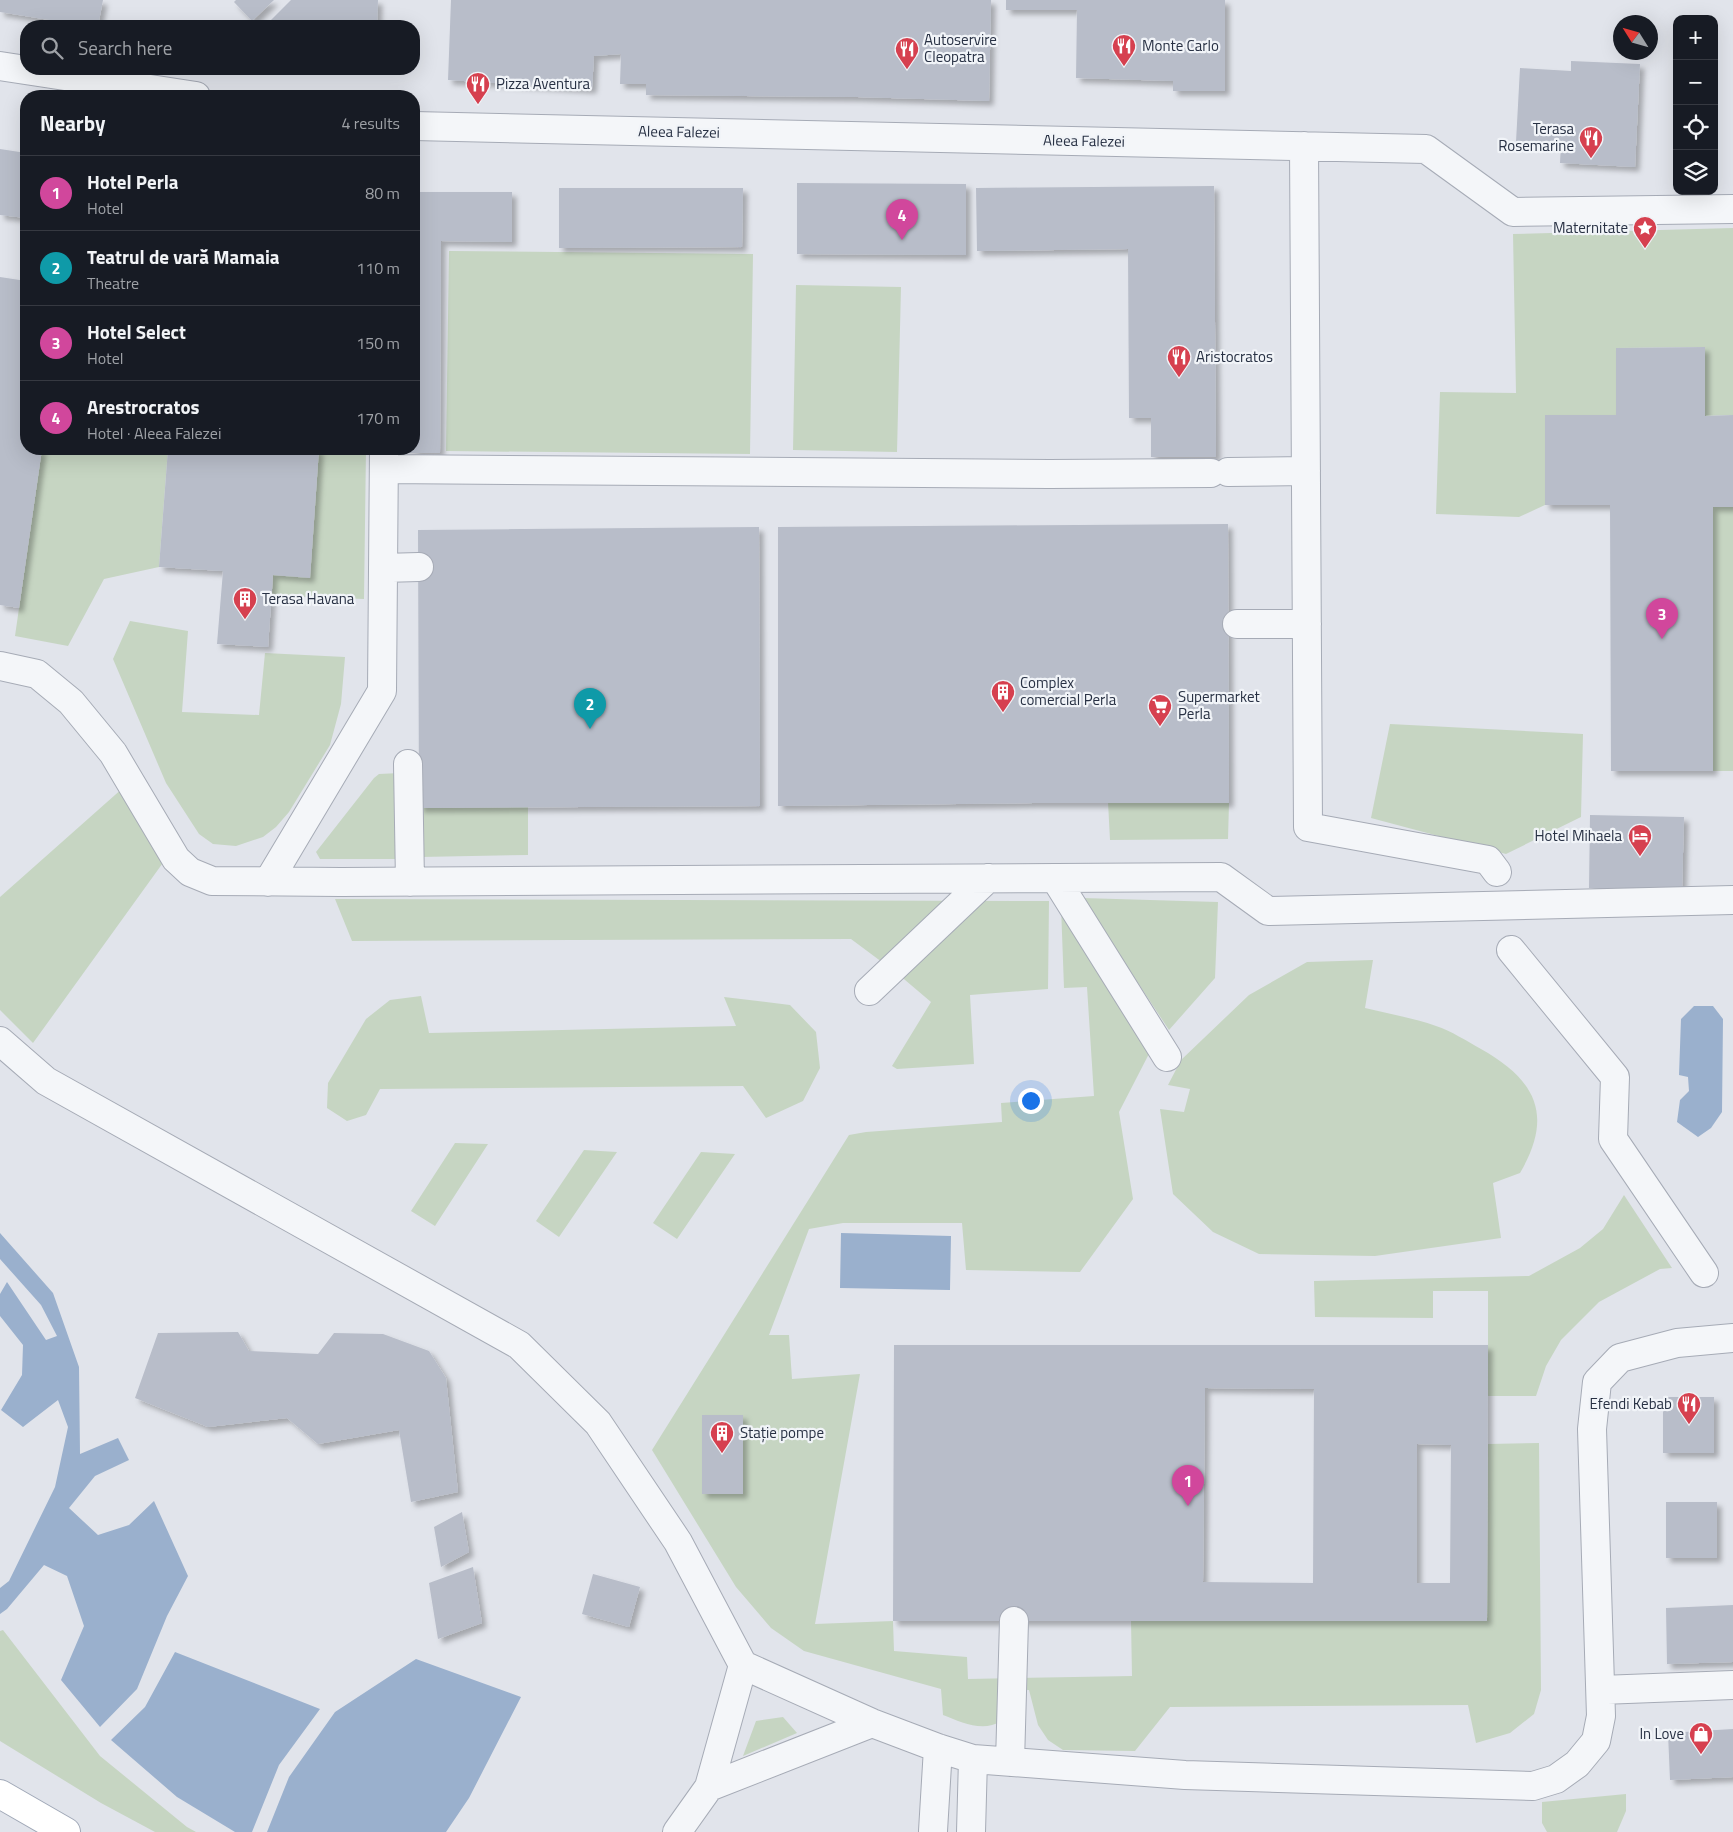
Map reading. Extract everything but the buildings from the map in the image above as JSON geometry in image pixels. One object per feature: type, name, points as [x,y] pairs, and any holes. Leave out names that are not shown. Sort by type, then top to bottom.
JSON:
[{"type":"main road","points":[[0,1794],[66,1832]]},
{"type":"street","points":[[0,66],[20,69]]},
{"type":"street","points":[[59,75],[157,90]]},
{"type":"street","name":"Aleea Falezei","points":[[420,126],[1426,148],[1513,212],[1733,209]]},
{"type":"street","points":[[1304,146],[1308,827],[1488,860],[1497,872]]},
{"type":"street","points":[[268,882],[382,691],[384,459],[1049,474],[1306,471]]},
{"type":"street","points":[[382,568],[419,567]]},
{"type":"street","points":[[1237,624],[1307,624]]},
{"type":"street","points":[[0,666],[37,674],[71,702],[112,753],[176,858],[190,872],[212,880],[410,882],[1222,877],[1268,911],[1733,900]]},
{"type":"street","points":[[408,764],[410,882]]},
{"type":"street","points":[[869,990],[988,878]]},
{"type":"street","points":[[1055,878],[1167,1057]]},
{"type":"street","points":[[1511,950],[1615,1076],[1613,1139],[1704,1273]]},
{"type":"street","points":[[0,1041],[46,1081],[519,1345],[598,1423],[678,1542],[743,1665],[872,1723],[973,1760],[1185,1776],[1533,1786],[1556,1779],[1577,1764],[1596,1741],[1601,1716],[1592,1429],[1597,1382],[1620,1358],[1677,1343],[1733,1338]]},
{"type":"street","points":[[1010,1762],[1014,1621]]},
{"type":"street","points":[[677,1832],[709,1787],[743,1665]]},
{"type":"street","points":[[1601,1690],[1733,1685]]},
{"type":"street","points":[[709,1787],[872,1723]]},
{"type":"street","points":[[933,1831],[938,1748]]},
{"type":"street","points":[[971,1832],[973,1760]]},
{"type":"green space","points":[[1733,228],[1733,415],[1705,416],[1705,347],[1616,348],[1616,415],[1545,415],[1545,505],[1519,517],[1436,514],[1440,392],[1516,393],[1513,234]]},
{"type":"green space","points":[[449,251],[753,254],[750,454],[446,451]]},
{"type":"green space","points":[[796,285],[901,287],[897,452],[793,450]]},
{"type":"green space","points":[[41,455],[168,455],[159,567],[104,579],[68,646],[15,636]]},
{"type":"green space","points":[[319,455],[366,455],[364,599],[272,596],[273,575],[310,577]]},
{"type":"green space","points":[[1713,507],[1733,507],[1733,771],[1713,771]]},
{"type":"green space","points":[[130,621],[188,631],[182,712],[259,715],[265,653],[345,657],[341,704],[330,745],[289,812],[276,827],[263,837],[236,846],[213,844],[199,834],[166,783],[113,659]]},
{"type":"green space","points":[[1390,724],[1583,734],[1581,817],[1506,854],[1371,818]]},
{"type":"green space","points":[[400,773],[401,859],[320,859],[316,852],[374,778],[379,774]]},
{"type":"green space","points":[[124,787],[165,860],[33,1043],[0,1010],[0,897]]},
{"type":"green space","points":[[1108,802],[1229,803],[1228,839],[1110,840]]},
{"type":"green space","points":[[528,807],[528,855],[420,857],[419,808]]},
{"type":"green space","points":[[1082,898],[1218,902],[1215,978],[1169,1030]]},
{"type":"green space","points":[[335,899],[1049,901],[1048,989],[970,995],[974,1064],[897,1069],[892,1066],[931,1002],[898,974],[851,939],[352,941]]},
{"type":"green space","points":[[1061,906],[1152,1048],[1119,1112],[1133,1199],[1080,1272],[966,1270],[962,1223],[843,1223],[809,1229],[769,1335],[789,1335],[792,1379],[860,1374],[815,1624],[893,1621],[894,1651],[967,1657],[968,1679],[1132,1676],[1131,1621],[1487,1621],[1488,1444],[1539,1443],[1541,1690],[1534,1714],[1510,1733],[1476,1743],[1468,1705],[1170,1707],[1135,1751],[1063,1750],[1048,1740],[1038,1725],[1029,1690],[1005,1689],[1001,1721],[987,1726],[965,1723],[943,1715],[941,1689],[804,1651],[771,1628],[736,1587],[652,1450],[849,1135],[866,1132],[1002,1122],[1001,1103],[1094,1096],[1087,987],[1064,988]]},
{"type":"green space","points":[[1373,960],[1365,1008],[1428,1023],[1459,1036],[1500,1061],[1515,1073],[1534,1101],[1537,1116],[1536,1134],[1520,1173],[1493,1183],[1501,1238],[1375,1256],[1259,1254],[1213,1232],[1173,1194],[1160,1109],[1184,1112],[1190,1089],[1168,1085],[1181,1060],[1249,995],[1307,962]]},
{"type":"green space","points":[[421,996],[429,1033],[736,1026],[724,997],[790,1005],[816,1032],[820,1068],[803,1101],[766,1118],[743,1086],[380,1089],[366,1115],[347,1121],[327,1108],[328,1083],[366,1019],[390,1000]]},
{"type":"green space","points":[[455,1143],[488,1144],[435,1226],[411,1211]]},
{"type":"green space","points":[[584,1150],[617,1152],[559,1237],[536,1221]]},
{"type":"green space","points":[[701,1152],[735,1154],[677,1239],[653,1223]]},
{"type":"green space","points":[[1624,1195],[1672,1268],[1660,1269],[1599,1302],[1561,1340],[1546,1366],[1536,1396],[1488,1396],[1488,1291],[1433,1291],[1433,1318],[1315,1317],[1314,1281],[1529,1276],[1580,1248],[1603,1229]]},
{"type":"green space","points":[[3,1630],[100,1756],[187,1827],[196,1832],[155,1832],[101,1803],[0,1741],[0,1631]]},
{"type":"green space","points":[[783,1717],[797,1733],[743,1756],[756,1721]]},
{"type":"green space","points":[[1626,1794],[1626,1811],[1617,1832],[1547,1832],[1542,1823],[1542,1802]]},
{"type":"water","points":[[1694,1006],[1713,1006],[1723,1019],[1722,1112],[1711,1128],[1698,1137],[1677,1122],[1680,1100],[1689,1091],[1688,1077],[1679,1075],[1681,1019]]},
{"type":"water","points":[[0,1233],[53,1293],[79,1367],[80,1454],[118,1438],[129,1460],[95,1476],[69,1508],[98,1535],[129,1525],[154,1501],[188,1576],[167,1616],[137,1689],[100,1727],[61,1680],[84,1626],[67,1576],[44,1565],[7,1609],[0,1614],[0,1588],[9,1581],[55,1487],[68,1427],[58,1400],[23,1427],[1,1410],[22,1375],[23,1345],[0,1316],[0,1294],[7,1282],[46,1340],[57,1336],[41,1305],[0,1259]]},
{"type":"water","points":[[841,1233],[951,1236],[950,1290],[840,1288]]},
{"type":"water","points":[[175,1652],[320,1709],[279,1765],[252,1832],[235,1832],[177,1797],[111,1740],[145,1707]]},
{"type":"water","points":[[416,1659],[521,1697],[469,1798],[446,1832],[267,1832],[289,1777],[335,1712]]},
{"type":"place","name":"Monte Carlo","points":[[1124,67]]},
{"type":"place","name":"Autoservire Cleopatra","points":[[907,70]]},
{"type":"place","name":"Pizza Aventura","points":[[478,105]]},
{"type":"place","name":"Terasa Rosemarine","points":[[1591,159]]},
{"type":"place","name":"Arestrocratos","points":[[902,240]]},
{"type":"place","name":"Maternitate","points":[[1645,249]]},
{"type":"place","name":"Aristocratos","points":[[1179,378]]},
{"type":"place","name":"Terasa Havana","points":[[245,620]]},
{"type":"place","name":"Hotel Select","points":[[1662,639]]},
{"type":"place","name":"Complex comercial Perla","points":[[1003,713]]},
{"type":"place","name":"Supermarket Perla","points":[[1160,727]]},
{"type":"place","name":"Teatrul de vară Mamaia","points":[[590,729]]},
{"type":"place","name":"Hotel Mihaela","points":[[1640,857]]},
{"type":"place","name":"Efendi Kebab","points":[[1689,1425]]},
{"type":"place","name":"Stație pompe","points":[[722,1454]]},
{"type":"place","name":"Hotel Perla","points":[[1188,1506]]},
{"type":"place","name":"In Love","points":[[1701,1755]]}]
